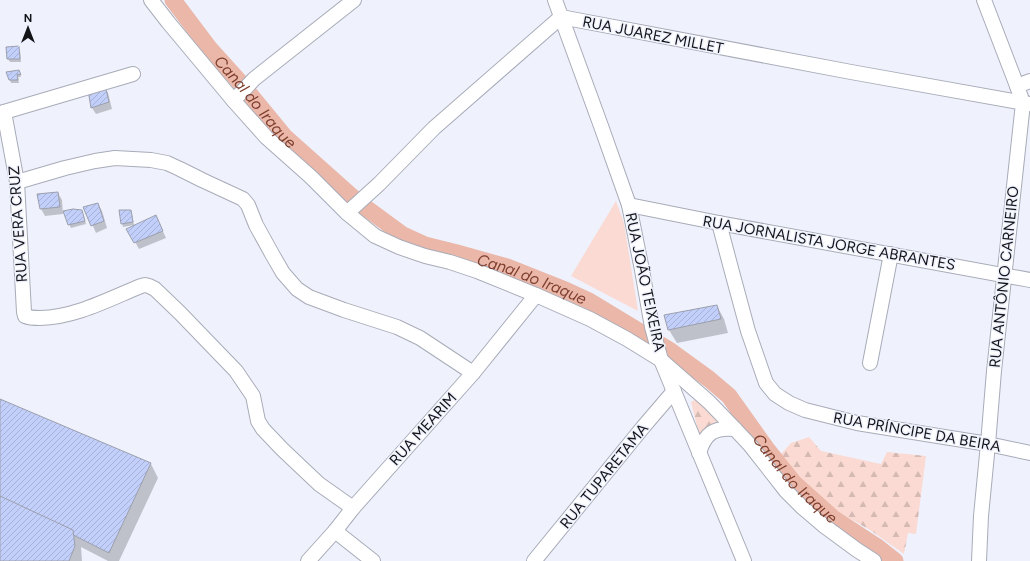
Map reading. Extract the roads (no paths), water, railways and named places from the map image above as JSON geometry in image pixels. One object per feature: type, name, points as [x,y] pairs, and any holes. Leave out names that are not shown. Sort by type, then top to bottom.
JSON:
[{"type":"street","points":[[151,0],[168,22],[237,97],[266,137],[349,211],[374,236],[400,248],[477,271],[536,295],[590,319],[661,360],[710,402],[750,445],[786,491],[803,508],[856,550],[874,561]]},
{"type":"street","points":[[237,97],[254,79],[354,0]]},
{"type":"street","name":"RUA JOÃO TEIXEIRA","points":[[555,0],[629,205],[652,327],[661,360],[744,561]]},
{"type":"street","name":"RUA ANTÔNIO CARNEIRO","points":[[979,561],[981,516],[994,371],[1004,275],[1026,104],[1024,84],[984,0]]},
{"type":"street","name":"RUA JUAREZ MILLET","points":[[349,211],[379,184],[434,128],[561,17],[1026,104]]},
{"type":"street","points":[[2,111],[133,74]]},
{"type":"street","name":"RUA VERA CRUZ","points":[[2,111],[17,182],[25,316],[54,317],[90,307],[141,286],[145,285],[155,289],[236,371],[253,396],[258,421],[263,429],[319,484],[353,508]]},
{"type":"street","points":[[17,182],[65,168],[115,158],[151,160],[180,169],[243,199],[248,205],[256,225],[283,272],[297,289],[309,297],[344,310],[397,326],[420,338],[473,373]]},
{"type":"street","name":"RUA JORNALISTA JORGE ABRANTES","points":[[629,205],[1030,280]]},
{"type":"street","name":"RUA PRÍNCIPE DA BEIRA","points":[[720,223],[748,331],[766,383],[775,394],[789,403],[805,410],[857,423],[988,444],[1030,453]]},
{"type":"street","points":[[870,363],[891,254]]},
{"type":"street","name":"RUA MEARIM","points":[[308,561],[473,373],[536,295]]},
{"type":"street","name":"RUA TUPARETAMA","points":[[534,561],[674,391]]},
{"type":"street","points":[[699,454],[702,444],[711,433],[722,429],[735,429]]},
{"type":"street","points":[[335,531],[373,561]]},
{"type":"waterway","name":"Canal do Iraque","points":[[173,0],[210,49],[238,80],[284,136],[358,202],[403,235],[425,245],[507,267],[565,290],[589,301],[669,350],[709,379],[729,396],[766,448],[794,483],[833,518],[876,546],[895,561]]}]
